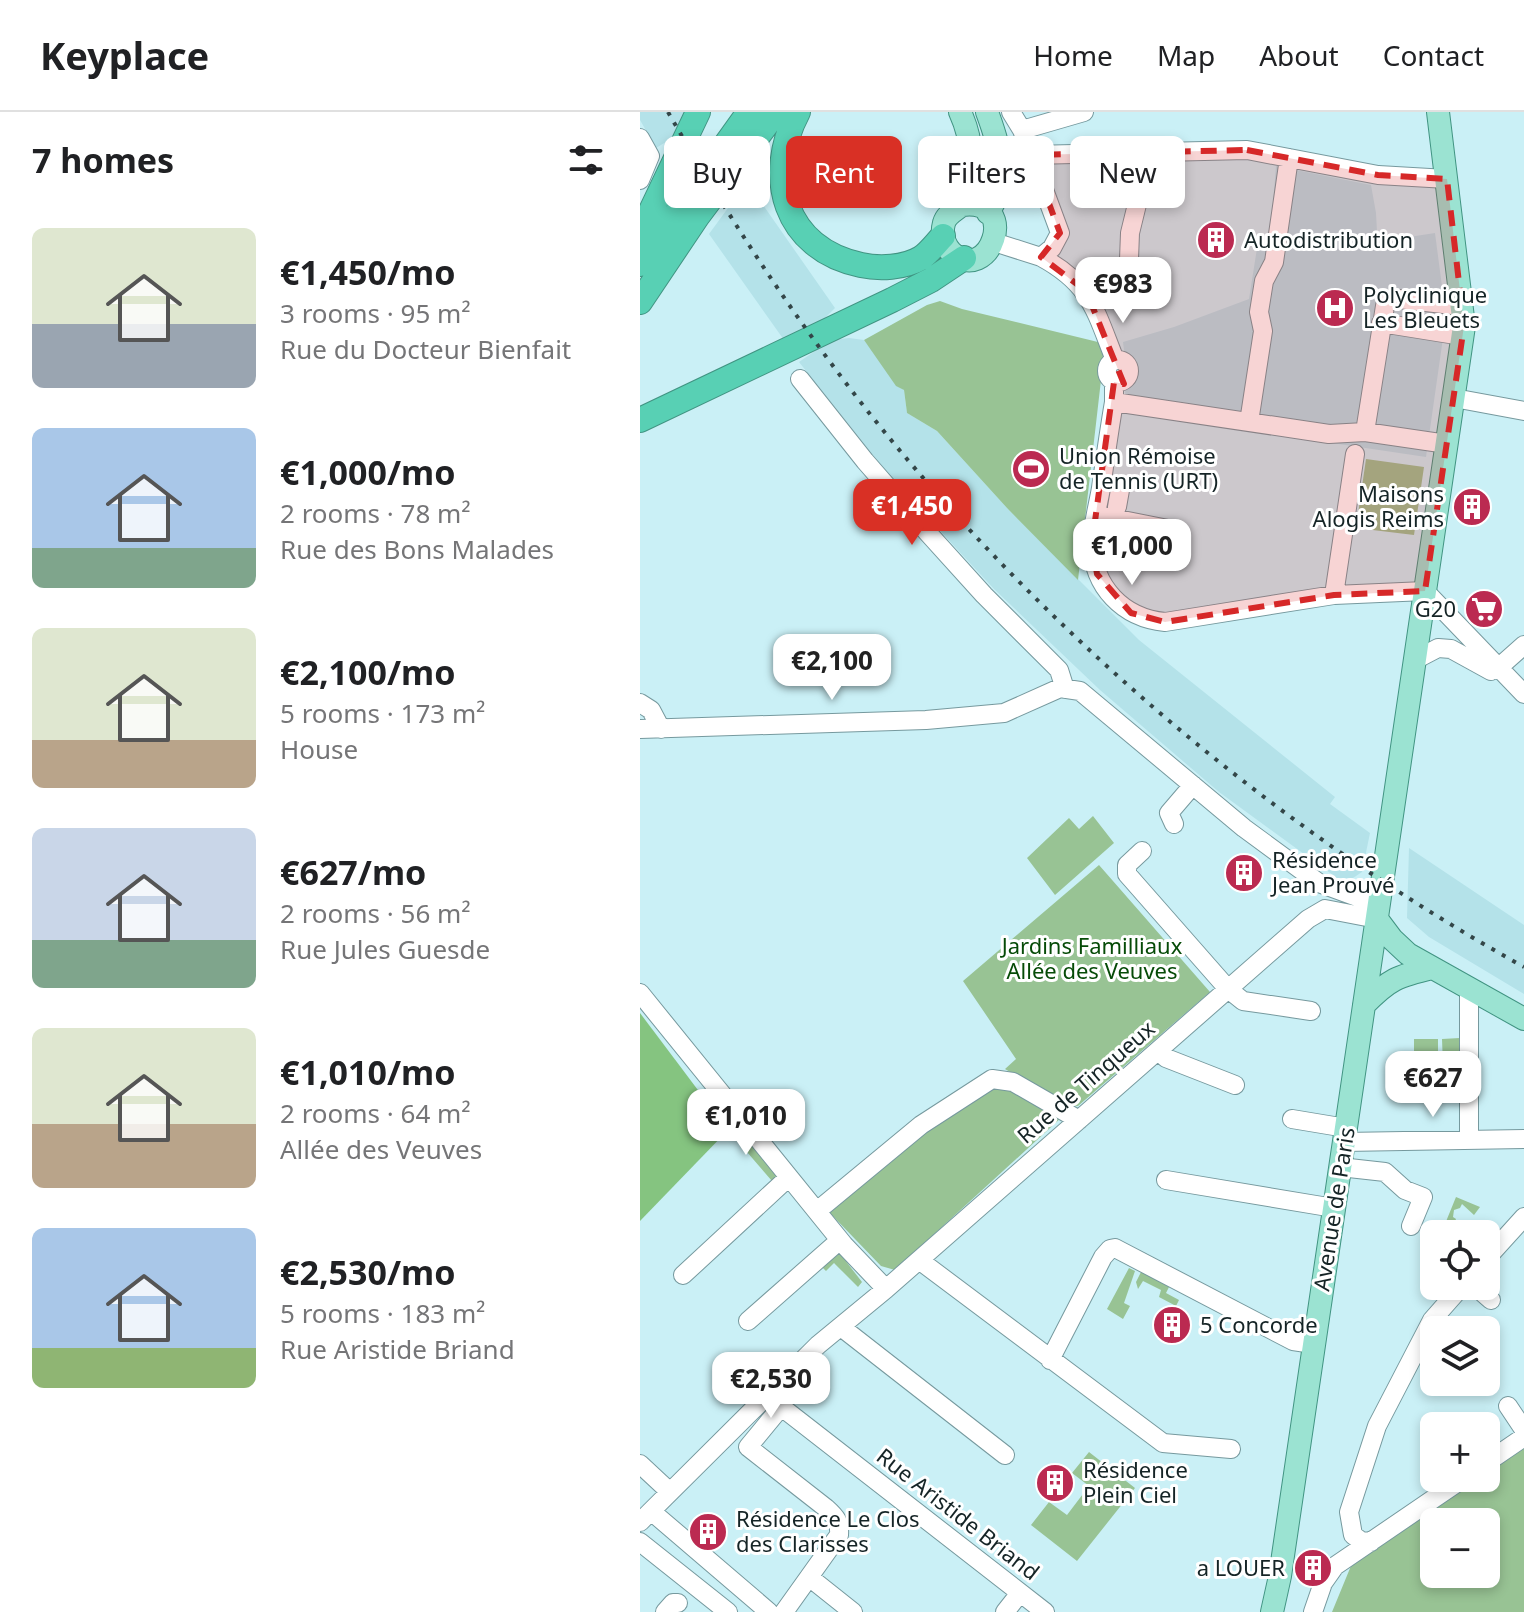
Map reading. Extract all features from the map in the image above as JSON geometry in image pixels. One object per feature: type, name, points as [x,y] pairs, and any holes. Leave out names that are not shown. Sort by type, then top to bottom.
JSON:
[{"type":"highway","points":[[640,234],[698,112]]},
{"type":"highway","points":[[640,264],[749,112]]},
{"type":"highway","points":[[640,302],[697,217],[776,112]]},
{"type":"highway","points":[[798,112],[780,162],[783,191],[789,208],[807,236],[845,262],[875,268],[921,258],[943,236]]},
{"type":"highway","points":[[640,420],[892,300],[964,258]]},
{"type":"main road","points":[[960,112],[968,136]]},
{"type":"main road","points":[[987,112],[998,142],[1003,174],[997,199],[988,213]]},
{"type":"main road","name":"Avenue de Paris","points":[[1272,1612],[1280,1576],[1462,336],[1438,112]]},
{"type":"main road","points":[[958,208],[947,216],[943,236],[950,250],[964,258],[983,255],[994,242],[994,221],[981,208]]},
{"type":"main road","points":[[1377,919],[1408,954],[1464,993],[1524,1019]]},
{"type":"main road","points":[[1364,1005],[1381,987],[1404,973],[1432,968]]},
{"type":"street","points":[[1011,112],[1024,136]]},
{"type":"street","points":[[1022,130],[1084,112]]},
{"type":"street","points":[[640,138],[650,156],[641,180]]},
{"type":"street","points":[[1185,152],[1247,150],[1378,175],[1447,179]]},
{"type":"street","points":[[1249,422],[1263,331],[1259,312],[1264,281],[1274,262],[1289,158]]},
{"type":"street","points":[[1041,257],[1052,248],[1060,233],[1051,208]]},
{"type":"street","points":[[1128,286],[1130,233],[1136,208]]},
{"type":"street","points":[[994,242],[1041,257],[1066,270],[1086,291],[1109,379],[1092,543],[1097,574],[1110,596],[1131,613],[1147,620],[1165,622],[1334,595],[1425,591],[1524,694]]},
{"type":"street","points":[[1365,432],[1385,306],[1391,300],[1399,299],[1461,306]]},
{"type":"street","points":[[1381,323],[1462,336]]},
{"type":"street","points":[[800,379],[927,532],[1059,670],[1073,690],[1244,828],[1322,884],[1360,898],[1377,919]]},
{"type":"street","points":[[1109,379],[1249,422],[1329,434],[1365,432],[1447,444]]},
{"type":"street","points":[[1454,398],[1524,411]]},
{"type":"street","points":[[1334,595],[1349,538],[1355,454]]},
{"type":"street","points":[[1097,515],[1173,530]]},
{"type":"street","points":[[1502,674],[1524,645]]},
{"type":"street","points":[[1415,660],[1438,648],[1451,649],[1502,674]]},
{"type":"street","points":[[640,729],[926,720],[1004,713],[1060,688],[1073,690]]},
{"type":"street","points":[[640,703],[651,710],[661,729]]},
{"type":"street","points":[[640,737],[661,729]]},
{"type":"street","points":[[1174,824],[1169,813],[1193,785]]},
{"type":"street","points":[[1142,851],[1127,865],[1127,874],[1228,989],[1243,1001],[1311,1011]]},
{"type":"street","points":[[1322,884],[1327,892],[1325,909],[1377,919]]},
{"type":"street","name":"Rue de Tinqueux","points":[[773,1401],[841,1327],[1308,919],[1325,909]]},
{"type":"street","points":[[640,993],[883,1292]]},
{"type":"street","points":[[1464,993],[1469,1140]]},
{"type":"street","points":[[1158,1051],[1166,1058],[1235,1085]]},
{"type":"street","points":[[817,1211],[921,1125],[992,1079],[1013,1082],[1079,1120]]},
{"type":"street","points":[[1292,1119],[1345,1135],[1524,1139]]},
{"type":"street","points":[[1340,1167],[1385,1172],[1405,1190],[1423,1197],[1411,1226]]},
{"type":"street","points":[[683,1275],[789,1177]]},
{"type":"street","points":[[1166,1180],[1334,1208]]},
{"type":"street","points":[[1500,1244],[1524,1217]]},
{"type":"street","points":[[748,1321],[840,1240]]},
{"type":"street","points":[[1050,1360],[1103,1257],[1115,1248],[1293,1341],[1313,1344]]},
{"type":"street","points":[[919,1260],[1163,1443],[1231,1449]]},
{"type":"street","points":[[1371,1542],[1361,1541],[1353,1535],[1349,1512],[1377,1426],[1432,1320],[1450,1300]]},
{"type":"street","points":[[841,1327],[1005,1455]]},
{"type":"street","points":[[769,1612],[646,1517],[773,1401]]},
{"type":"street","points":[[773,1401],[748,1447],[826,1508],[840,1525],[839,1535],[784,1612]]},
{"type":"street","name":"Rue Aristide Briand","points":[[773,1401],[1045,1612]]},
{"type":"street","points":[[1508,1406],[1524,1430]]},
{"type":"street","points":[[1500,1453],[1524,1437]]},
{"type":"street","points":[[640,1464],[670,1492]]},
{"type":"street","points":[[1313,1612],[1323,1583],[1335,1566],[1444,1492]]},
{"type":"street","points":[[640,1542],[728,1612]]},
{"type":"street","points":[[809,1577],[853,1612]]},
{"type":"street","points":[[1005,1612],[1020,1593]]},
{"type":"highlighted area","points":[[1247,150],[1378,175],[1447,179],[1464,326],[1425,591],[1334,595],[1165,622],[1131,613],[1097,574],[1092,543],[1114,382],[1124,384],[1086,291],[1041,257],[1060,233],[1031,155]]},
{"type":"shaded area","points":[[640,112],[689,112],[675,136],[664,136],[664,143],[656,148],[640,120]]},
{"type":"shaded area","name":"Polyclinique Les Bleuets","points":[[1276,166],[1371,185],[1378,250],[1397,248],[1396,239],[1435,233],[1446,317],[1426,457],[1123,412],[1127,375],[1123,342],[1249,299],[1258,242],[1270,242]]},
{"type":"shaded area","points":[[728,208],[765,208],[835,308],[819,324],[784,340],[709,234]]},
{"type":"shaded area","points":[[831,340],[864,340],[904,390],[907,413],[937,431],[1007,508],[1139,640],[1335,797],[1330,804],[1370,833],[1362,872],[1353,878],[1337,878],[1219,792],[1100,690],[994,589],[893,480],[799,362]]},
{"type":"shaded area","points":[[1409,848],[1524,925],[1524,994],[1429,937],[1407,918]]},
{"type":"green space","name":"Union Rémoise de Tennis (URT)","points":[[940,301],[1102,343],[1104,354],[1078,580],[937,431],[907,413],[904,390],[896,386],[864,340]]},
{"type":"green space","points":[[1366,459],[1424,467],[1414,535],[1356,528]]},
{"type":"green space","points":[[1093,816],[1114,843],[1055,895],[1027,858],[1069,818],[1079,829]]},
{"type":"green space","name":"Jardins Familliaux Allée des Veuves","points":[[1099,865],[1210,992],[1078,1106],[1069,1107],[1005,1069],[1016,1059],[963,981]]},
{"type":"green space","points":[[640,1013],[728,1130],[640,1221]]},
{"type":"green space","points":[[1460,1038],[1459,1065],[1443,1065],[1442,1039]]},
{"type":"green space","points":[[1414,1039],[1438,1039],[1438,1065],[1414,1065]]},
{"type":"green space","points":[[1001,1083],[1062,1117],[895,1270],[881,1266],[828,1211],[885,1158]]},
{"type":"green space","points":[[740,1131],[777,1176],[772,1181],[734,1137]]},
{"type":"green space","points":[[1456,1197],[1480,1207],[1474,1215],[1462,1204],[1454,1210],[1456,1220],[1447,1220]]},
{"type":"green space","points":[[838,1251],[862,1282],[858,1287],[834,1263],[826,1271],[821,1266]]},
{"type":"green space","points":[[1129,1268],[1135,1271],[1124,1303],[1130,1306],[1123,1319],[1107,1309]]},
{"type":"green space","points":[[1143,1268],[1171,1283],[1166,1293],[1179,1300],[1176,1306],[1159,1297],[1161,1290],[1143,1281],[1138,1289],[1136,1282]]},
{"type":"green space","points":[[1524,1448],[1524,1612],[1332,1612],[1353,1561],[1420,1517],[1420,1588],[1500,1588],[1500,1508],[1433,1508],[1458,1492],[1500,1492],[1500,1464]]},
{"type":"green space","points":[[1089,1452],[1135,1488],[1077,1561],[1031,1525],[1049,1502],[1067,1515],[1089,1486],[1072,1473]]},
{"type":"railway","points":[[668,112],[713,189],[812,337],[866,409],[1008,571],[1086,647],[1168,720],[1253,789],[1431,913],[1524,967]]},
{"type":"place","name":"Autodistribution","points":[[1216,240]]},
{"type":"place","name":"Polyclinique Les Bleuets","points":[[1335,308]]},
{"type":"place","name":"Union Rémoise de Tennis (URT)","points":[[1031,469]]},
{"type":"place","name":"Maisons Alogis Reims","points":[[1472,507]]},
{"type":"place","name":"G20","points":[[1484,609]]},
{"type":"place","name":"Résidence Jean Prouvé","points":[[1244,873]]},
{"type":"place","name":"5 Concorde","points":[[1172,1325]]},
{"type":"place","name":"Résidence Plein Ciel","points":[[1055,1483]]},
{"type":"place","name":"Résidence Le Clos des Clarisses","points":[[708,1532]]},
{"type":"place","name":"a LOUER","points":[[1313,1568]]}]
